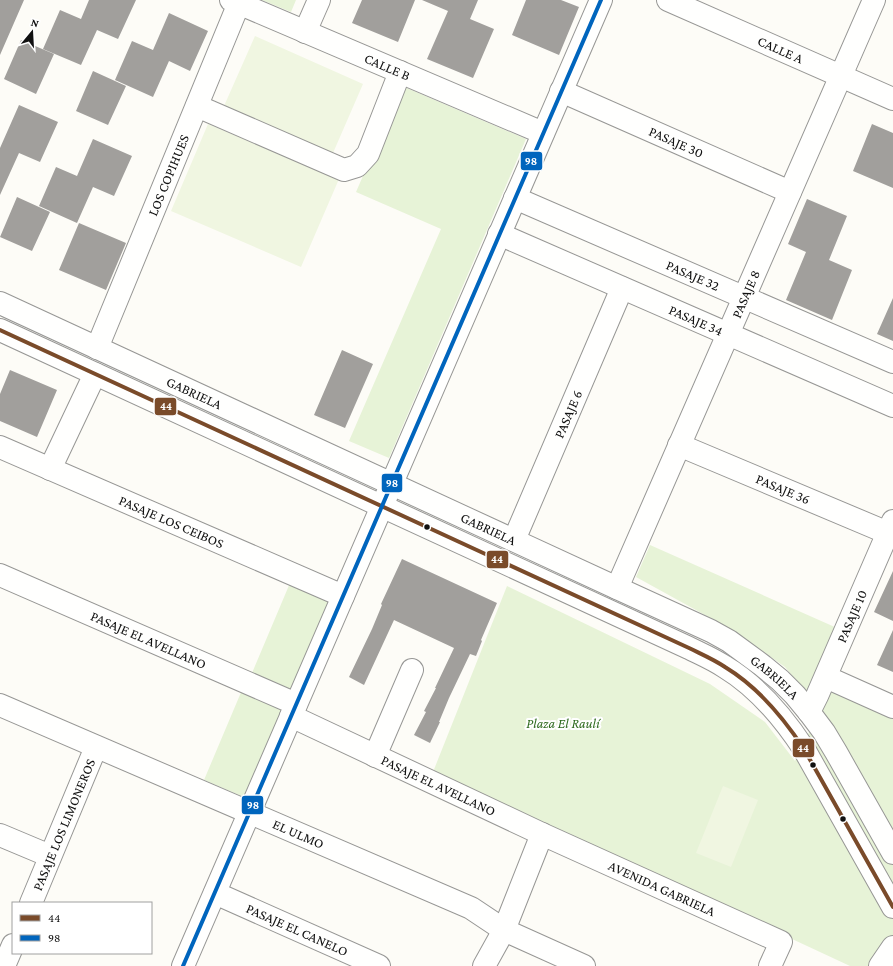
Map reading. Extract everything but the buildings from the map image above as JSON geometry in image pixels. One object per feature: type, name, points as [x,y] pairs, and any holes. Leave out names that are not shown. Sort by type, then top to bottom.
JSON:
[{"type":"street","points":[[306,32],[319,0]]},
{"type":"street","points":[[183,966],[601,0]]},
{"type":"street","name":"CALLE A","points":[[668,0],[893,99]]},
{"type":"street","name":"PASAJE 8","points":[[618,588],[874,0]]},
{"type":"street","name":"CALLE B","points":[[235,2],[543,133]]},
{"type":"street","name":"LOS COPIHUES","points":[[97,348],[197,106],[235,2]]},
{"type":"street","points":[[197,106],[344,170],[357,166],[368,154],[400,72]]},
{"type":"street","name":"PASAJE 30","points":[[561,91],[790,192]]},
{"type":"street","name":"PASAJE 32","points":[[515,198],[893,362]]},
{"type":"street","name":"PASAJE 34","points":[[499,234],[893,406]]},
{"type":"street","name":"PASAJE 6","points":[[514,540],[622,288]]},
{"type":"street","name":"GABRIELA","points":[[0,303],[711,631],[729,641],[763,666],[795,695],[809,712],[824,732],[836,752],[893,853]]},
{"type":"street","name":"GABRIELA","points":[[0,330],[695,651],[726,667],[771,705],[796,736],[893,907]]},
{"type":"street","points":[[50,469],[95,374]]},
{"type":"street","name":"PASAJE 36","points":[[679,445],[890,527]]},
{"type":"street","name":"PASAJE LOS CEIBOS","points":[[0,447],[343,596]]},
{"type":"street","name":"PASAJE 10","points":[[809,712],[826,677],[890,527]]},
{"type":"street","name":"PASAJE EL AVELLANO","points":[[0,575],[294,710],[375,756],[542,834]]},
{"type":"street","points":[[375,756],[412,670]]},
{"type":"street","points":[[826,677],[893,707]]},
{"type":"street","name":"EL ULMO","points":[[0,706],[471,908],[504,930],[584,966]]},
{"type":"street","name":"PASAJE LOS LIMONEROS","points":[[31,902],[96,747]]},
{"type":"street","points":[[484,966],[504,930],[542,834]]},
{"type":"street","name":"AVENIDA GABRIELA","points":[[542,834],[781,942],[770,966]]},
{"type":"street","points":[[0,835],[50,856]]},
{"type":"street","name":"PASAJE EL CANELO","points":[[215,893],[380,966]]},
{"type":"street","points":[[880,966],[893,946]]},
{"type":"street","points":[[4,966],[12,947]]},
{"type":"green space","points":[[262,0],[296,0],[291,12]]},
{"type":"green space","points":[[255,36],[363,84],[333,153],[224,106]]},
{"type":"green space","points":[[402,86],[526,139],[389,458],[349,441],[441,229],[356,192]]},
{"type":"green space","points":[[208,124],[339,179],[301,267],[171,211]]},
{"type":"green space","points":[[650,545],[837,628],[809,696],[785,667],[734,631],[636,577]]},
{"type":"green space","points":[[290,583],[332,601],[294,691],[252,673]]},
{"type":"green space","name":"Plaza El Raulí","points":[[507,586],[710,684],[765,722],[795,761],[828,693],[833,688],[893,715],[893,966],[850,966],[433,772]]},
{"type":"green space","points":[[242,690],[284,708],[246,798],[204,780]]},
{"type":"green space","points":[[723,786],[758,800],[731,867],[696,853]]},
{"type":"transit line","name":"98","points":[[183,966],[601,0]]},
{"type":"transit line","name":"44","points":[[0,330],[689,648],[725,667],[759,693],[796,737],[893,907]]}]
